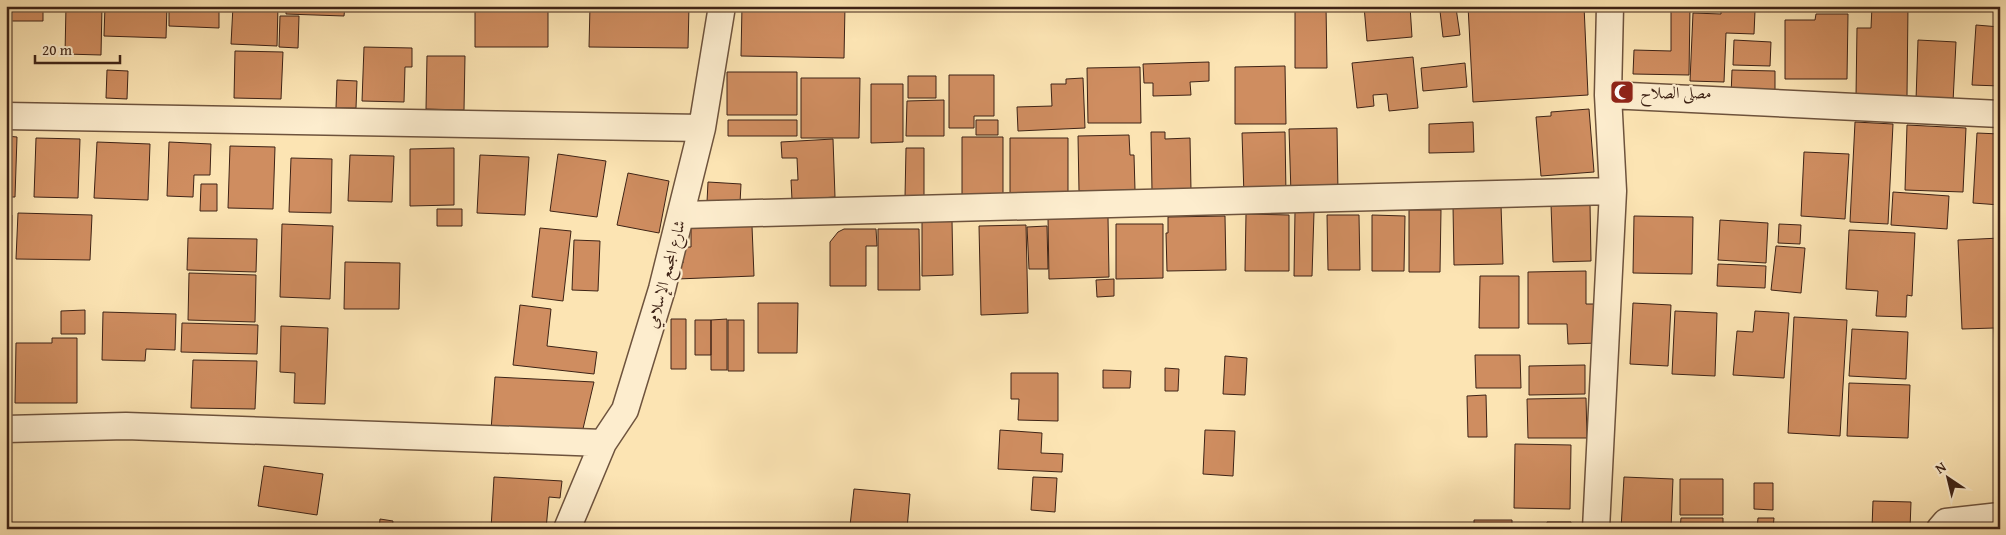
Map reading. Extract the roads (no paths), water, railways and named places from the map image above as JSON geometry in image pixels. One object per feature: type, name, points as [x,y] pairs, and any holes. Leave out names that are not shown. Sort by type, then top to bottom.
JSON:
[{"type":"street","name":"شارع المجمع الإسلامي","points":[[567,529],[603,443],[625,410],[662,289],[702,128],[722,6]]},
{"type":"street","points":[[1596,529],[1613,191],[1608,95],[1610,6]]},
{"type":"street","points":[[1608,95],[2000,114]]},
{"type":"street","points":[[6,116],[702,128]]},
{"type":"street","points":[[681,215],[1613,191]]},
{"type":"street","points":[[6,429],[126,426],[603,443]]},
{"type":"street","points":[[1940,529],[1946,522],[2000,516]]},
{"type":"place","name":"مصلى الصلاح","points":[[1622,92]]}]
